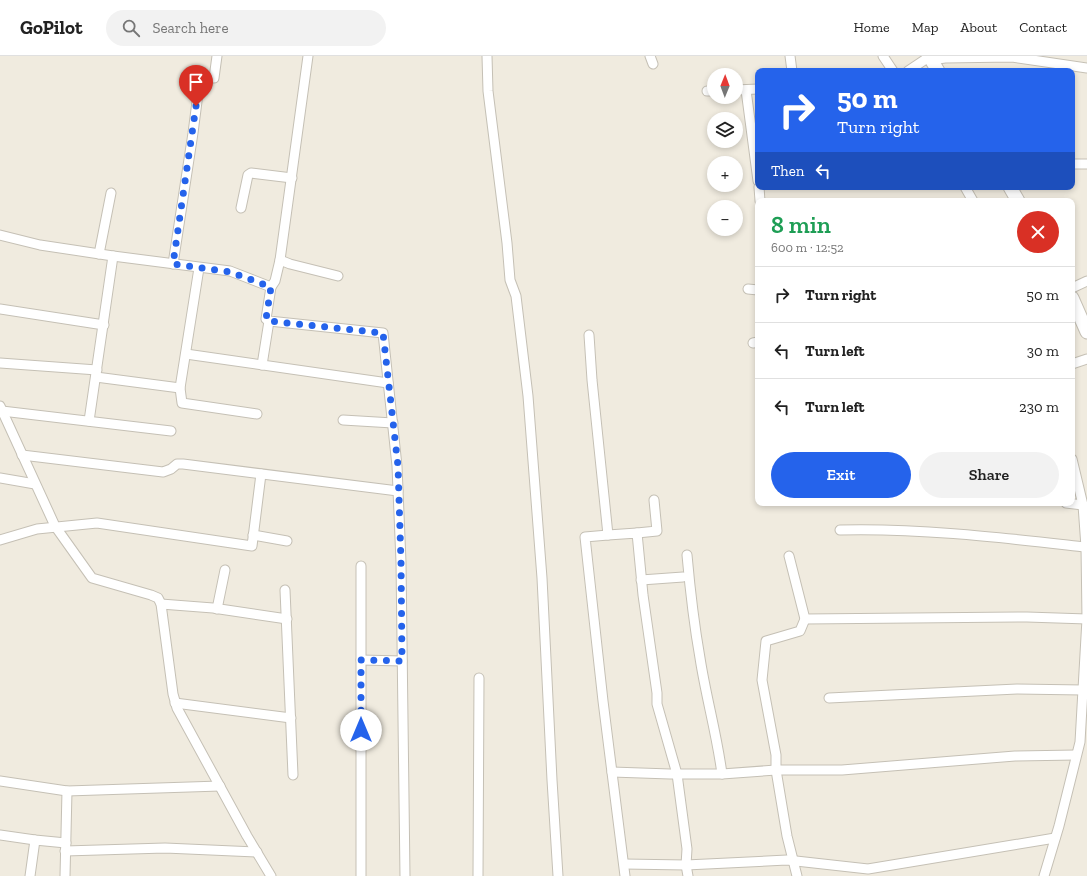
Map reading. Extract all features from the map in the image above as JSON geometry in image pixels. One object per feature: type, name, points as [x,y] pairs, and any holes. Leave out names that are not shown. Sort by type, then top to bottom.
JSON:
[{"type":"street","points":[[173,264],[200,78],[214,78],[217,56]]},
{"type":"street","points":[[262,365],[269,321],[266,319],[271,287],[275,281],[280,260],[308,56]]},
{"type":"street","points":[[486,56],[488,91],[507,243],[510,280],[516,296],[528,396],[542,578],[558,876]]},
{"type":"street","points":[[790,56],[792,68]]},
{"type":"street","points":[[883,56],[891,68]]},
{"type":"street","points":[[913,68],[930,58],[1012,57],[1087,68]]},
{"type":"street","points":[[930,58],[936,68]]},
{"type":"street","points":[[755,89],[746,90],[755,158]]},
{"type":"street","points":[[1075,164],[1087,164]]},
{"type":"street","points":[[241,208],[248,175],[251,173],[292,178]]},
{"type":"street","points":[[99,254],[111,193]]},
{"type":"street","points":[[0,235],[40,245],[230,272],[271,287]]},
{"type":"street","points":[[89,421],[113,256]]},
{"type":"street","points":[[280,260],[338,276]]},
{"type":"street","points":[[199,268],[180,388],[182,403],[257,414]]},
{"type":"street","points":[[1075,287],[1087,281]]},
{"type":"street","points":[[748,289],[755,290]]},
{"type":"street","points":[[1075,305],[1087,332]]},
{"type":"street","points":[[0,309],[104,325]]},
{"type":"street","points":[[269,321],[383,333],[398,466],[401,562],[405,876]]},
{"type":"street","points":[[589,335],[592,380],[608,535]]},
{"type":"street","points":[[186,354],[388,383]]},
{"type":"street","points":[[1075,363],[1087,359]]},
{"type":"street","points":[[0,363],[96,373],[180,388]]},
{"type":"street","points":[[1,409],[171,431]]},
{"type":"street","points":[[1,409],[55,526],[92,578],[158,598],[161,604],[173,694],[177,708],[271,876]]},
{"type":"street","points":[[343,420],[392,423]]},
{"type":"street","points":[[22,455],[163,472],[171,469],[177,464],[184,464],[398,491]]},
{"type":"street","points":[[1044,876],[1080,742],[1087,618],[1086,547],[1083,505],[1075,472]]},
{"type":"street","points":[[0,540],[37,529],[97,523],[252,546],[261,474]]},
{"type":"street","points":[[0,478],[35,484]]},
{"type":"street","points":[[625,876],[585,537],[657,531],[654,500]]},
{"type":"street","points":[[1075,504],[1083,505]]},
{"type":"street","points":[[840,530],[884,530],[1004,538],[1086,547]]},
{"type":"street","points":[[637,533],[641,580],[657,693],[657,704],[677,774],[687,850],[686,865],[688,876]]},
{"type":"street","points":[[253,535],[287,541]]},
{"type":"street","points":[[687,555],[700,658],[718,746],[722,774]]},
{"type":"street","points":[[788,556],[805,619],[800,632],[766,641],[762,680],[776,755],[776,770],[787,836],[797,876]]},
{"type":"street","points":[[361,566],[361,876]]},
{"type":"street","points":[[217,609],[225,570]]},
{"type":"street","points":[[641,580],[684,577]]},
{"type":"street","points":[[285,590],[293,775]]},
{"type":"street","points":[[161,604],[217,609],[286,619]]},
{"type":"street","points":[[805,619],[1019,617],[1087,618]]},
{"type":"street","points":[[361,660],[402,661]]},
{"type":"street","points":[[478,876],[480,747],[479,678]]},
{"type":"street","points":[[829,698],[1017,689],[1082,690]]},
{"type":"street","points":[[175,703],[291,718]]},
{"type":"street","points":[[612,772],[722,774],[776,770],[842,770],[1015,756],[1076,755]]},
{"type":"street","points":[[0,781],[67,791],[220,786]]},
{"type":"street","points":[[65,876],[67,791]]},
{"type":"street","points":[[0,835],[35,840],[66,847],[165,848],[257,852]]},
{"type":"street","points":[[624,864],[686,865],[793,860],[868,868],[1055,838]]},
{"type":"street","points":[[30,876],[35,840]]},
{"type":"route","points":[[196,106],[173,264],[230,272],[271,287],[266,319],[269,321],[383,333],[398,466],[402,661],[361,660],[361,730]]}]
